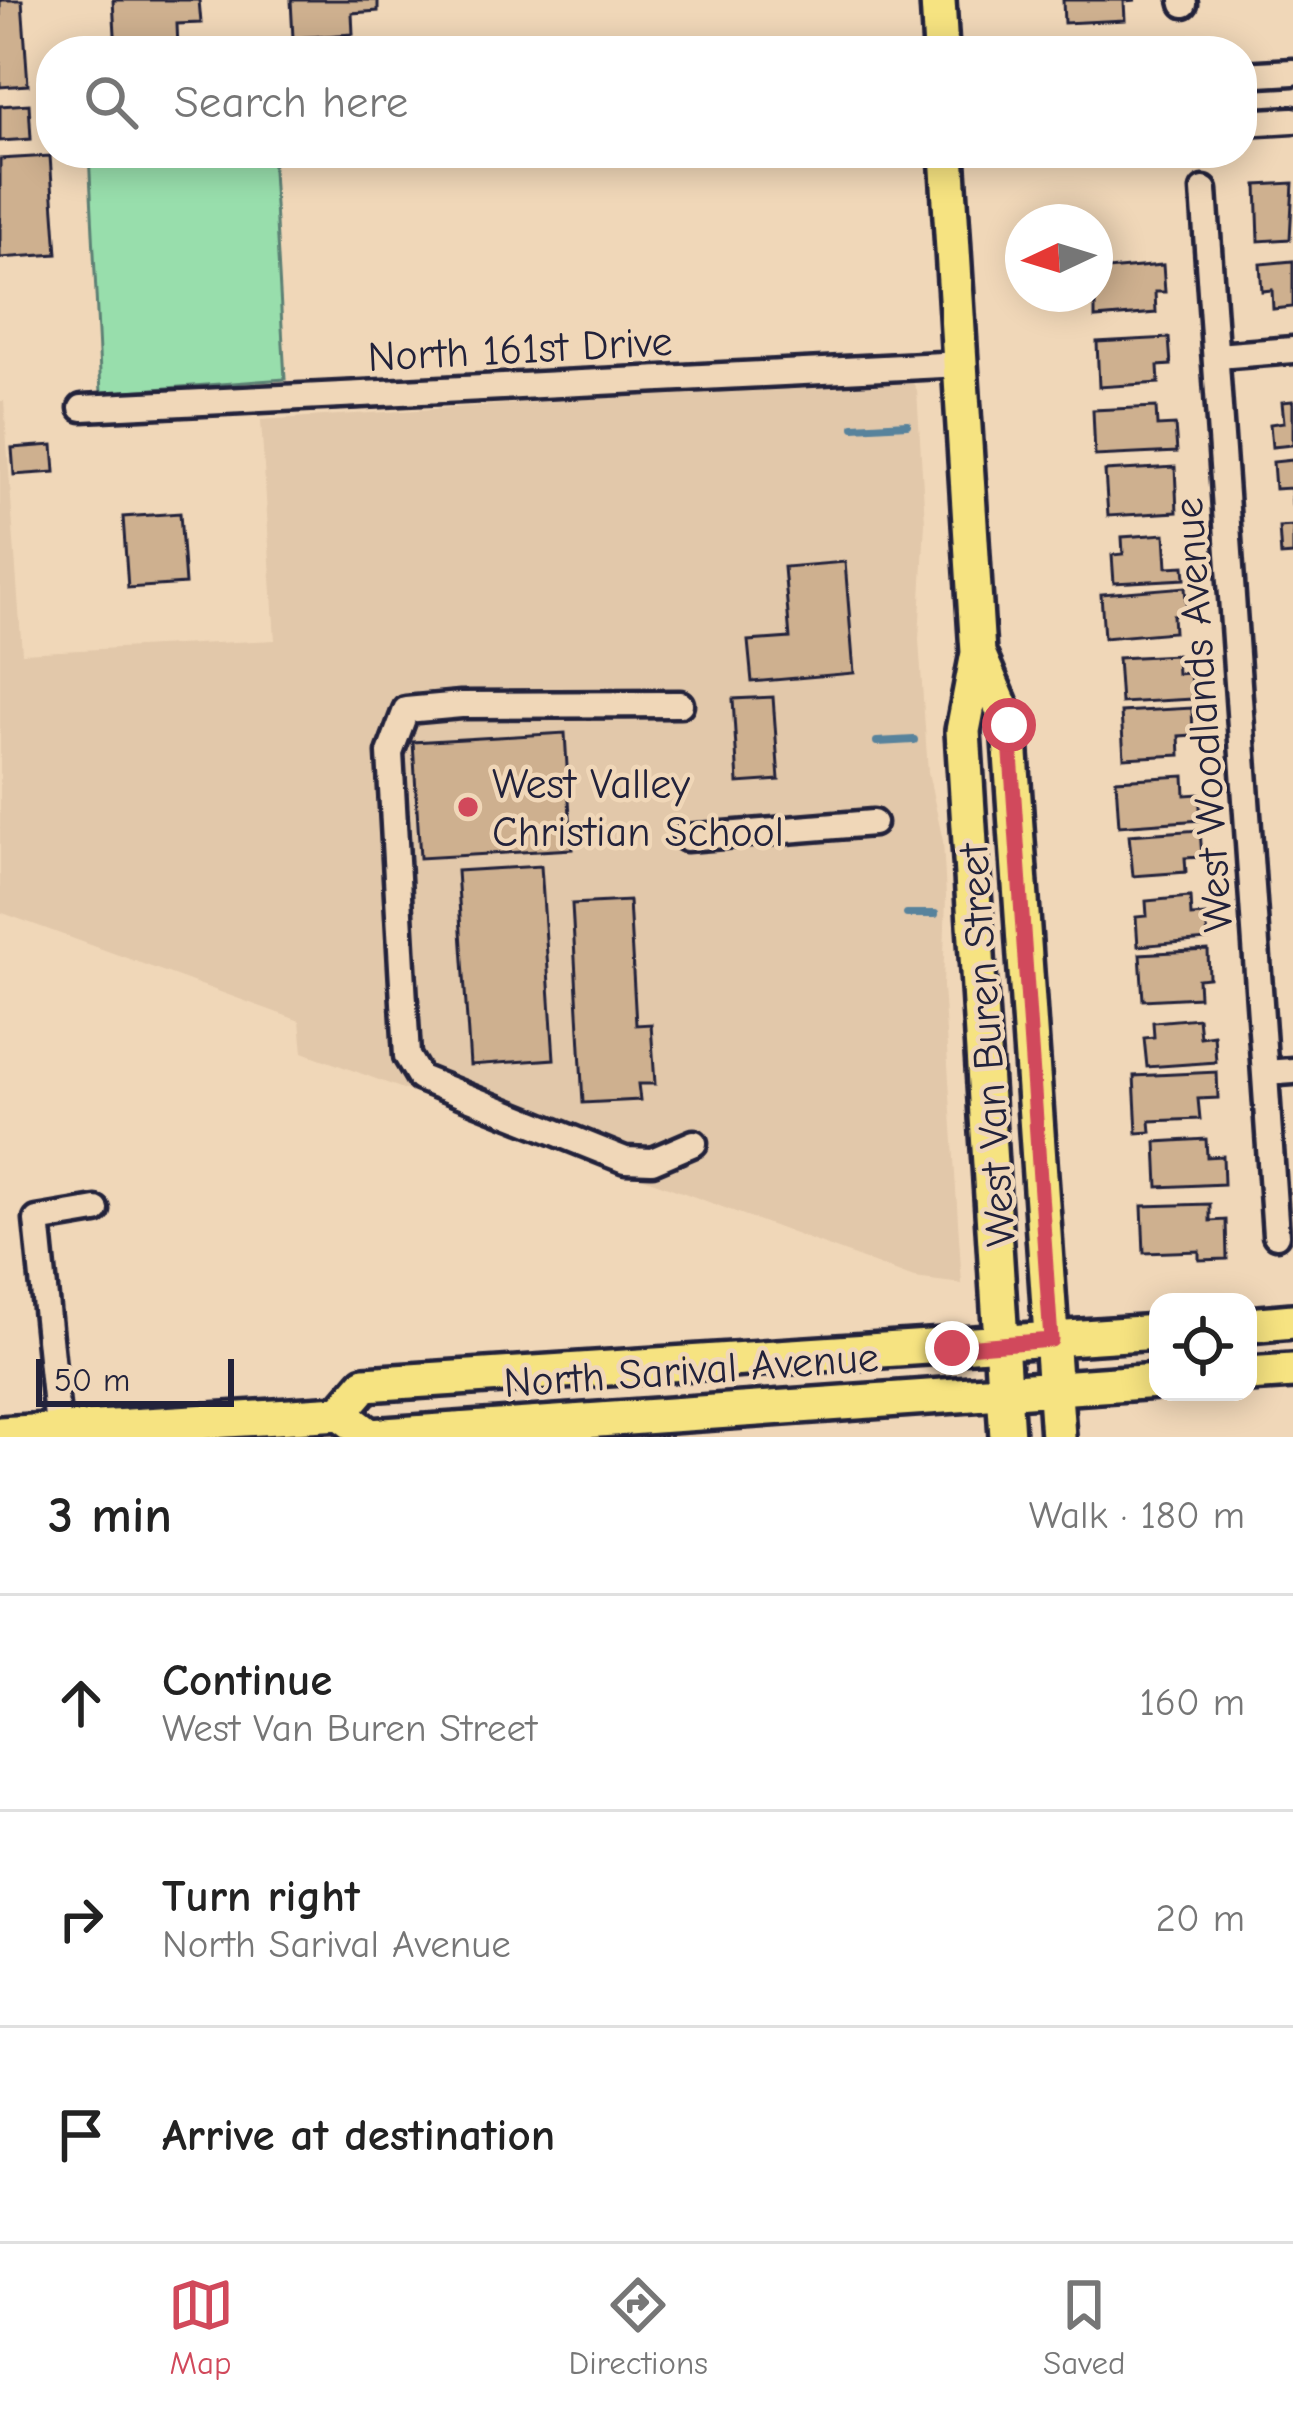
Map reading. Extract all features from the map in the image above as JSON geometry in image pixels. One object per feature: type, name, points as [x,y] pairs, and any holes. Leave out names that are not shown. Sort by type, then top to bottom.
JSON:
[{"type":"main road","points":[[938,0],[940,36]]},
{"type":"main road","name":"West Van Buren Street","points":[[948,168],[978,653],[963,731],[1007,1437]]},
{"type":"main road","name":"West Van Buren Street","points":[[978,653],[1009,725],[1058,1437]]},
{"type":"main road","points":[[1257,1324],[1293,1321]]},
{"type":"main road","name":"North Sarival Avenue","points":[[340,1413],[365,1384],[1149,1333]]},
{"type":"main road","points":[[1257,1373],[1293,1371]]},
{"type":"main road","name":"North Sarival Avenue","points":[[0,1434],[59,1434],[340,1413],[370,1436],[1149,1382]]},
{"type":"street","points":[[1257,74],[1293,72]]},
{"type":"street","points":[[1257,122],[1293,120]]},
{"type":"street","name":"West Woodlands Avenue","points":[[1204,190],[1276,1235]]},
{"type":"street","points":[[1217,356],[1293,350]]},
{"type":"street","name":"North 161st Drive","points":[[82,408],[962,364]]},
{"type":"street","points":[[680,704],[461,705],[406,710],[390,753],[407,1057],[420,1078],[625,1160],[652,1161],[694,1143]]},
{"type":"street","points":[[686,838],[873,823]]},
{"type":"street","points":[[1265,1072],[1293,1071]]},
{"type":"street","points":[[59,1434],[37,1220],[96,1210]]},
{"type":"shaded area","name":"West Valley Christian School","points":[[912,381],[917,390],[925,522],[919,640],[928,772],[943,841],[943,986],[962,1284],[914,1278],[303,1052],[300,1021],[0,912],[0,401],[4,401],[22,653],[275,640],[261,420]]},
{"type":"green space","points":[[90,168],[273,168],[285,379],[101,393]]},
{"type":"building","points":[[0,0],[22,0],[28,85],[0,87]]},
{"type":"building","points":[[113,0],[199,0],[201,23],[177,24],[178,36],[115,36]]},
{"type":"building","points":[[291,0],[378,0],[378,11],[352,13],[353,34],[293,36]]},
{"type":"building","points":[[1063,0],[1136,0],[1124,1],[1125,20],[1064,23]]},
{"type":"building","points":[[29,104],[31,139],[0,141],[0,106]]},
{"type":"building","points":[[36,157],[36,168],[51,168],[57,254],[0,258],[0,159]]},
{"type":"building","points":[[1293,183],[1290,239],[1259,241],[1257,185]]},
{"type":"building","points":[[1293,261],[1293,307],[1273,309],[1272,290],[1262,291],[1260,264]]},
{"type":"building","points":[[1163,265],[1165,292],[1155,292],[1156,313],[1095,318],[1095,312],[1113,312],[1113,269]]},
{"type":"building","points":[[1169,338],[1171,365],[1158,366],[1159,383],[1099,387],[1097,342]]},
{"type":"building","points":[[1293,401],[1293,445],[1272,447],[1270,424],[1284,422],[1282,402]]},
{"type":"building","points":[[1156,407],[1157,426],[1175,425],[1177,452],[1095,456],[1093,410]]},
{"type":"building","points":[[53,445],[55,472],[14,475],[12,448]]},
{"type":"building","points":[[1293,460],[1292,505],[1291,488],[1275,489],[1273,462]]},
{"type":"building","points":[[1175,467],[1177,512],[1108,516],[1105,471]]},
{"type":"building","points":[[180,513],[185,584],[128,588],[123,517]]},
{"type":"building","points":[[1293,526],[1293,555],[1281,556],[1279,527]]},
{"type":"building","points":[[1165,534],[1167,567],[1184,566],[1185,579],[1114,583],[1112,555],[1123,554],[1122,537]]},
{"type":"building","points":[[845,562],[854,673],[752,682],[748,641],[790,638],[784,567]]},
{"type":"building","points":[[1185,587],[1187,614],[1173,615],[1174,632],[1104,638],[1101,594]]},
{"type":"building","points":[[1176,655],[1177,674],[1190,673],[1192,699],[1121,703],[1118,658]]},
{"type":"building","points":[[773,697],[779,780],[738,783],[733,699]]},
{"type":"building","points":[[1192,708],[1193,735],[1179,736],[1180,755],[1124,758],[1121,712]]},
{"type":"building","points":[[565,733],[572,849],[420,858],[413,742]]},
{"type":"building","points":[[1184,776],[1185,795],[1199,794],[1201,820],[1119,826],[1116,780]]},
{"type":"building","points":[[1200,830],[1202,857],[1185,858],[1186,872],[1133,876],[1129,835]]},
{"type":"building","points":[[541,866],[554,1059],[470,1065],[457,871]]},
{"type":"building","points":[[1190,897],[1191,916],[1206,915],[1208,940],[1138,946],[1136,917],[1147,916],[1146,901]]},
{"type":"building","points":[[629,901],[636,1025],[651,1024],[655,1084],[638,1084],[640,1100],[583,1103],[572,904]]},
{"type":"building","points":[[1208,950],[1209,978],[1198,979],[1199,997],[1143,1000],[1140,954]]},
{"type":"building","points":[[1198,1018],[1200,1037],[1214,1035],[1216,1062],[1147,1067],[1144,1038],[1154,1037],[1153,1022]]},
{"type":"building","points":[[1217,1072],[1218,1098],[1198,1099],[1200,1119],[1150,1121],[1151,1132],[1137,1133],[1134,1076]]},
{"type":"building","points":[[1206,1139],[1207,1157],[1223,1156],[1224,1184],[1158,1187],[1156,1142]]},
{"type":"building","points":[[1210,1204],[1210,1221],[1226,1220],[1227,1259],[1199,1260],[1199,1251],[1144,1253],[1142,1206]]},
{"type":"waterway","points":[[854,427],[907,424]]},
{"type":"waterway","points":[[877,742],[914,740]]},
{"type":"waterway","points":[[907,914],[935,914]]},
{"type":"place","name":"West Valley Christian School","points":[[468,807]]},
{"type":"route","points":[[952,1348],[1051,1340],[1009,725]]}]
